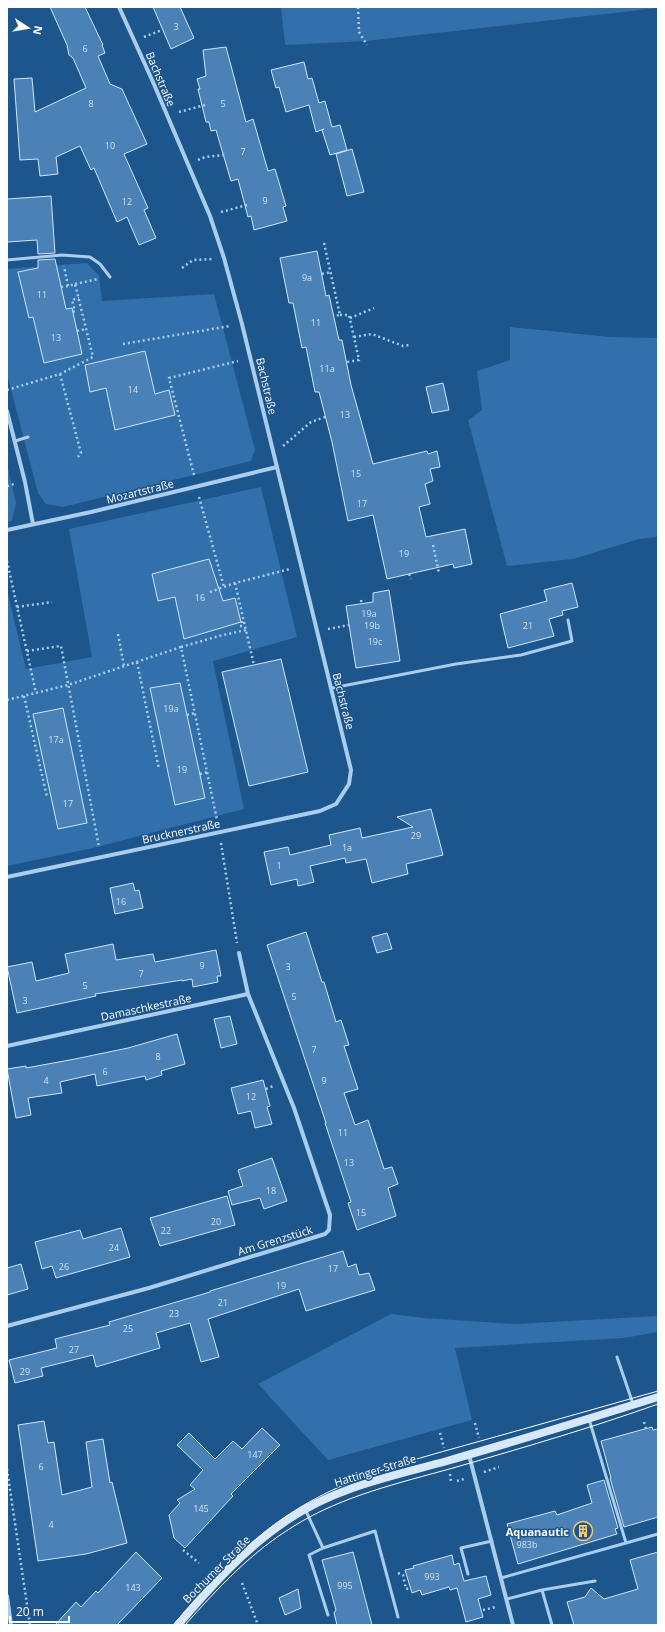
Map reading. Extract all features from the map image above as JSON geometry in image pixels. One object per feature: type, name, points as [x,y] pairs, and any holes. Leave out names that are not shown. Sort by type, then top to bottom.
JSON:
[{"type":"street","name":"Bachstraße","points":[[119,7],[210,216],[224,258],[242,324],[348,755],[351,770],[349,784]]},
{"type":"street","points":[[7,411],[15,440],[33,524]]},
{"type":"street","name":"Mozartstraße","points":[[7,530],[91,512],[277,467]]},
{"type":"street","name":"Brucknerstraße","points":[[7,877],[320,811],[336,804],[349,784]]},
{"type":"street","points":[[239,953],[248,994]]},
{"type":"street","name":"Damaschkestraße","points":[[7,1046],[248,994]]},
{"type":"street","name":"Am Grenzstück","points":[[7,1326],[149,1288],[325,1234],[329,1230],[330,1215],[294,1108],[248,994]]},
{"type":"street","name":"Hattinger Straße","points":[[272,1530],[305,1509],[356,1486],[469,1454],[658,1397]]},
{"type":"street","points":[[469,1454],[513,1625]]},
{"type":"street","name":"Bochumer Straße","points":[[178,1625],[229,1568],[272,1530]]},
{"type":"street","points":[[7,1596],[11,1625]]},
{"type":"lane","points":[[7,260],[62,255],[90,257],[100,264],[110,277]]},
{"type":"lane","points":[[15,440],[28,437]]},
{"type":"lane","points":[[332,688],[456,664],[521,655],[572,641],[568,620]]},
{"type":"lane","points":[[617,1357],[633,1405]]},
{"type":"lane","points":[[589,1418],[626,1543]]},
{"type":"lane","points":[[305,1509],[323,1548]]},
{"type":"lane","points":[[328,1615],[308,1555],[323,1548],[375,1531],[398,1617]]},
{"type":"lane","points":[[501,1578],[658,1534]]},
{"type":"lane","points":[[468,1574],[461,1548],[492,1541]]},
{"type":"lane","points":[[507,1599],[542,1590],[595,1581]]},
{"type":"lane","points":[[542,1590],[552,1625]]},
{"type":"path","points":[[358,7],[359,32],[367,45]]},
{"type":"path","points":[[135,42],[162,30]]},
{"type":"path","points":[[167,115],[205,105]]},
{"type":"path","points":[[188,164],[205,157],[226,155]]},
{"type":"path","points":[[210,216],[247,205]]},
{"type":"path","points":[[324,243],[340,315]]},
{"type":"path","points":[[62,255],[68,286]]},
{"type":"path","points":[[182,268],[193,260],[224,258]]},
{"type":"path","points":[[322,274],[331,272]]},
{"type":"path","points":[[61,287],[110,277]]},
{"type":"path","points":[[7,390],[60,374],[93,357],[75,284]]},
{"type":"path","points":[[73,312],[75,312],[72,300],[79,298]]},
{"type":"path","points":[[350,318],[374,308]]},
{"type":"path","points":[[334,316],[349,315],[350,318],[359,360],[347,362]]},
{"type":"path","points":[[123,344],[242,324]]},
{"type":"path","points":[[77,331],[86,329]]},
{"type":"path","points":[[354,337],[372,334],[402,346],[409,345]]},
{"type":"path","points":[[224,587],[196,486],[169,378],[250,358]]},
{"type":"path","points":[[60,374],[81,453],[78,457]]},
{"type":"path","points":[[274,454],[311,422],[325,417]]},
{"type":"path","points":[[433,545],[439,573]]},
{"type":"path","points":[[7,561],[36,693]]},
{"type":"path","points":[[210,592],[235,583],[301,566]]},
{"type":"path","points":[[409,574],[411,579]]},
{"type":"path","points":[[235,583],[254,664]]},
{"type":"path","points":[[17,607],[52,602]]},
{"type":"path","points":[[240,626],[242,626],[242,614]]},
{"type":"path","points":[[317,630],[349,625]]},
{"type":"path","points":[[7,700],[68,685],[181,647],[246,630]]},
{"type":"path","points":[[118,634],[124,666]]},
{"type":"path","points":[[27,651],[61,646],[102,857]]},
{"type":"path","points":[[181,647],[208,772],[239,953]]},
{"type":"path","points":[[137,662],[159,769]]},
{"type":"path","points":[[24,696],[46,797]]},
{"type":"path","points":[[187,715],[195,713]]},
{"type":"path","points":[[200,774],[208,772]]},
{"type":"path","points":[[644,1422],[646,1429]]},
{"type":"path","points":[[487,1471],[499,1468]]},
{"type":"path","points":[[7,1469],[30,1625]]},
{"type":"path","points":[[183,1550],[199,1563]]},
{"type":"path","points":[[402,1575],[406,1589],[410,1588]]},
{"type":"path","points":[[242,1583],[258,1625]]},
{"type":"shaded area","points":[[281,7],[658,8],[366,41],[285,45]]},
{"type":"shaded area","points":[[87,263],[99,276],[102,301],[214,294],[255,450],[251,461],[63,507],[46,504],[38,493],[7,374],[7,269]]},
{"type":"shaded area","points":[[510,327],[610,337],[658,338],[658,537],[639,539],[573,559],[507,566],[468,420],[482,410],[477,371],[510,360]]},
{"type":"shaded area","points":[[7,464],[16,503],[12,521],[7,522]]},
{"type":"shaded area","points":[[261,487],[297,637],[213,661],[244,809],[93,848],[7,866],[7,590],[26,669],[92,657],[69,529]]},
{"type":"shaded area","points":[[391,1314],[424,1318],[515,1324],[658,1316],[658,1332],[624,1338],[455,1348],[472,1420],[328,1460],[258,1384]]},
{"type":"building","points":[[50,7],[85,7],[103,45],[105,53],[98,56],[110,84],[122,89],[147,144],[124,154],[148,208],[144,210],[156,238],[139,245],[127,217],[117,222],[94,168],[91,170],[80,146],[56,157],[58,174],[40,176],[38,159],[20,160],[14,79],[32,78],[35,112],[86,88],[73,58],[69,55],[67,45]]},
{"type":"building","points":[[153,7],[180,7],[194,38],[171,49]]},
{"type":"building","points":[[226,47],[246,122],[253,119],[268,171],[275,169],[286,206],[283,207],[287,221],[254,230],[251,216],[248,217],[238,179],[231,181],[216,130],[211,131],[209,122],[206,122],[198,89],[200,89],[197,79],[206,76],[203,50]]},
{"type":"building","points":[[304,62],[308,79],[312,78],[319,103],[325,101],[332,127],[340,125],[347,150],[330,155],[322,130],[324,129],[316,132],[309,105],[286,112],[279,87],[276,88],[271,70]]},
{"type":"building","points":[[352,149],[364,192],[347,196],[336,154]]},
{"type":"building","points":[[51,196],[55,253],[38,254],[37,240],[7,242],[7,199]]},
{"type":"building","points":[[317,251],[326,296],[329,295],[339,340],[342,340],[351,385],[373,464],[427,451],[428,454],[437,451],[440,467],[430,469],[433,481],[425,484],[430,504],[419,507],[426,537],[465,529],[472,564],[454,568],[453,564],[387,579],[373,515],[348,521],[332,442],[319,392],[315,392],[306,347],[302,348],[293,303],[289,303],[280,258]]},
{"type":"building","points":[[55,259],[66,309],[72,308],[82,354],[44,363],[33,317],[29,318],[18,272],[38,268],[38,260]]},
{"type":"building","points":[[145,351],[155,394],[169,390],[175,415],[115,430],[106,388],[90,392],[85,365]]},
{"type":"building","points":[[443,383],[449,410],[432,413],[426,387]]},
{"type":"building","points":[[209,559],[223,601],[235,598],[241,622],[184,639],[175,597],[158,601],[152,574]]},
{"type":"building","points":[[572,583],[578,607],[562,611],[563,615],[549,619],[554,636],[508,648],[500,614],[547,601],[544,590]]},
{"type":"building","points":[[389,590],[400,661],[356,668],[346,606],[373,602],[373,593]]},
{"type":"building","points":[[281,659],[308,772],[249,786],[222,672]]},
{"type":"building","points":[[180,683],[205,798],[175,805],[150,688]]},
{"type":"building","points":[[63,708],[87,823],[58,829],[33,714]]},
{"type":"building","points":[[431,809],[443,855],[406,864],[408,874],[372,883],[366,859],[346,863],[345,858],[310,866],[314,882],[298,886],[297,879],[271,885],[264,852],[288,847],[290,855],[331,845],[329,835],[360,828],[362,838],[413,827],[397,817]]},
{"type":"building","points":[[133,883],[135,891],[139,890],[143,908],[115,914],[110,888]]},
{"type":"building","points":[[306,932],[322,982],[324,982],[336,1022],[341,1020],[349,1045],[344,1046],[358,1089],[344,1093],[355,1125],[368,1120],[384,1169],[392,1167],[398,1184],[388,1188],[396,1216],[357,1230],[348,1203],[351,1202],[267,945]]},
{"type":"building","points":[[387,933],[392,949],[377,953],[372,937]]},
{"type":"building","points":[[113,944],[116,960],[153,954],[155,962],[216,950],[221,976],[217,976],[218,982],[193,987],[192,979],[182,980],[95,994],[96,996],[17,1013],[7,967],[32,962],[36,981],[69,973],[65,954]]},
{"type":"building","points":[[230,1016],[237,1044],[221,1048],[214,1019]]},
{"type":"building","points":[[177,1034],[185,1064],[161,1071],[162,1075],[146,1080],[145,1076],[97,1086],[95,1074],[60,1082],[62,1093],[28,1098],[31,1115],[16,1118],[7,1069],[26,1066],[26,1068],[75,1059],[128,1048]]},
{"type":"building","points":[[263,1080],[270,1106],[267,1107],[272,1124],[255,1128],[251,1111],[238,1114],[231,1088]]},
{"type":"building","points":[[272,1158],[287,1201],[264,1209],[260,1198],[232,1205],[228,1191],[243,1186],[238,1170]]},
{"type":"building","points":[[227,1196],[235,1225],[160,1246],[150,1218]]},
{"type":"building","points":[[121,1228],[130,1257],[56,1278],[52,1266],[42,1269],[35,1242],[80,1230],[83,1239]]},
{"type":"building","points":[[343,1251],[348,1267],[356,1264],[359,1275],[369,1273],[375,1290],[306,1311],[299,1289],[208,1319],[219,1357],[201,1362],[190,1323],[156,1333],[160,1348],[96,1367],[93,1355],[41,1368],[43,1376],[15,1383],[9,1360],[57,1348],[55,1339],[110,1325],[109,1322]]},
{"type":"building","points":[[21,1264],[28,1289],[7,1295],[7,1268]]},
{"type":"building","points":[[44,1421],[48,1443],[54,1442],[62,1495],[92,1487],[86,1442],[103,1439],[110,1483],[112,1482],[127,1543],[86,1554],[38,1561],[18,1425]]},
{"type":"building","points":[[652,1427],[653,1430],[658,1429],[658,1517],[624,1527],[601,1441]]},
{"type":"building","points":[[262,1428],[280,1445],[231,1494],[233,1496],[185,1548],[174,1538],[169,1515],[180,1503],[177,1500],[195,1489],[190,1485],[203,1470],[177,1445],[189,1433],[215,1459],[233,1441],[242,1449]]},
{"type":"building","points":[[604,1480],[618,1528],[615,1529],[617,1534],[518,1564],[507,1524],[555,1511],[557,1515],[592,1503],[587,1485]]},
{"type":"building","points":[[136,1552],[162,1578],[117,1625],[55,1625],[76,1602],[81,1607],[96,1591],[98,1593]]},
{"type":"building","points":[[353,1552],[372,1625],[337,1625],[334,1613],[336,1610],[322,1560]]},
{"type":"building","points":[[658,1552],[658,1625],[574,1625],[567,1602],[585,1597],[591,1588],[604,1599],[638,1589],[630,1560]]},
{"type":"building","points":[[452,1555],[454,1565],[459,1563],[464,1581],[486,1576],[491,1595],[478,1599],[483,1617],[466,1622],[457,1588],[450,1590],[449,1587],[422,1595],[420,1590],[412,1593],[405,1570],[414,1568],[413,1566]]},
{"type":"building","points":[[298,1589],[301,1608],[285,1615],[279,1598]]},
{"type":"tram line","points":[[173,1625],[216,1577],[247,1547],[281,1520],[320,1496],[385,1469],[658,1391]]},
{"type":"tram line","points":[[185,1625],[223,1584],[263,1547],[294,1526],[332,1506],[371,1491],[556,1438],[658,1404]]},
{"type":"place","name":"Aquanautic","points":[[583,1531]]}]
